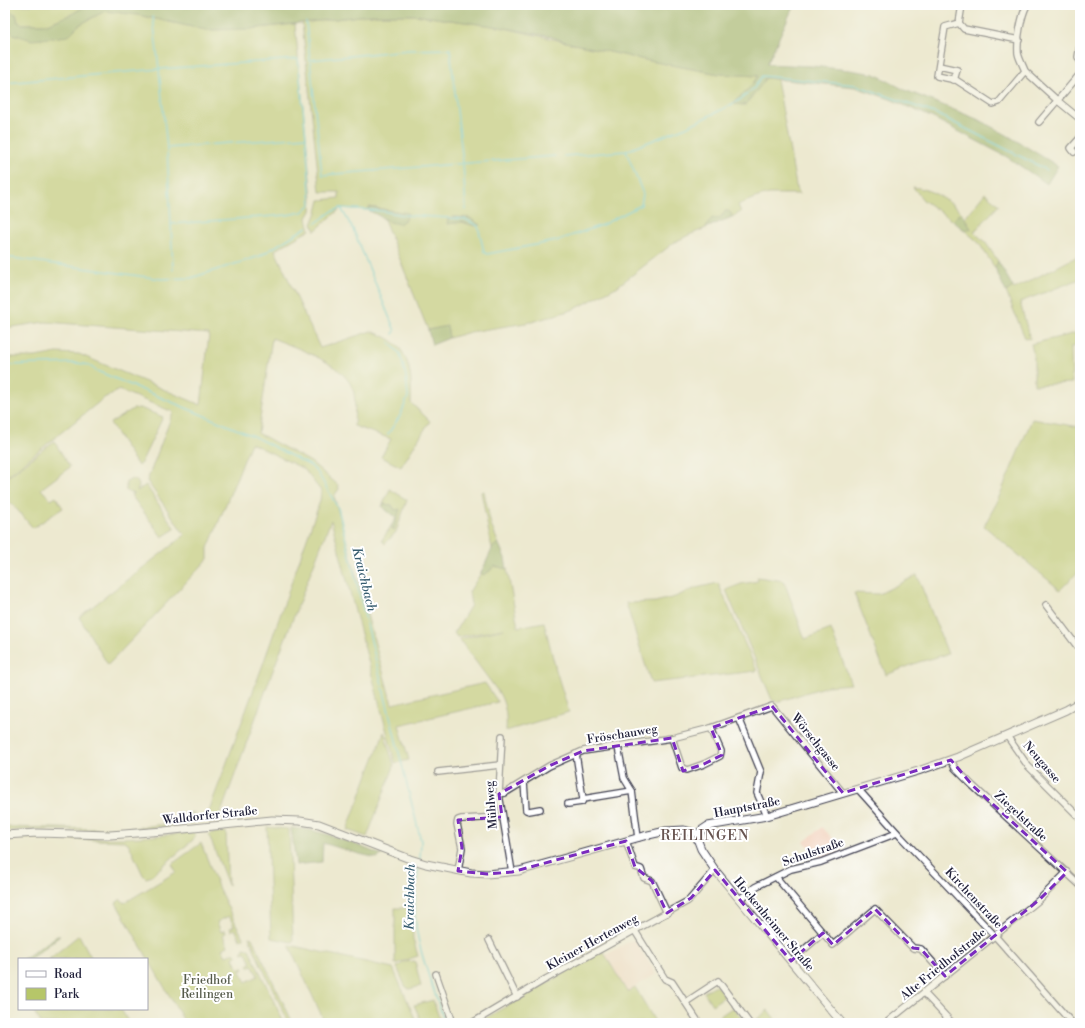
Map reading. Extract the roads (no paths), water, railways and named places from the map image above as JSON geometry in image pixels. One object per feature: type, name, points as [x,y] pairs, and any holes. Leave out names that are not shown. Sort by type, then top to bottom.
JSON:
[{"type":"street","points":[[962,5],[959,23],[964,29],[1018,40]]},
{"type":"street","points":[[1027,5],[1018,40],[1019,58],[1026,71],[1080,119]]},
{"type":"street","points":[[959,23],[945,27],[937,76],[954,80],[993,104],[999,102],[1026,71]]},
{"type":"street","points":[[1080,46],[1078,57],[1080,61]]},
{"type":"street","points":[[939,66],[956,70],[954,80]]},
{"type":"street","points":[[1038,122],[1058,101],[1080,74],[1080,72]]},
{"type":"street","points":[[1074,152],[1071,148],[1080,138]]},
{"type":"street","points":[[1046,605],[1080,650]]},
{"type":"street","name":"Hauptstraße","points":[[699,834],[705,827],[711,825],[767,816],[951,760],[1080,702]]},
{"type":"street","name":"Fröschauweg","points":[[499,794],[505,793],[549,766],[582,751],[672,738],[711,728],[772,706]]},
{"type":"street","name":"Wörschgasse","points":[[772,706],[843,793]]},
{"type":"street","points":[[739,718],[761,772],[757,793],[767,816]]},
{"type":"street","name":"Fröschauweg","points":[[672,738],[682,768],[687,770],[720,756],[721,751],[711,728]]},
{"type":"street","name":"Mühlweg","points":[[502,736],[499,794],[512,872]]},
{"type":"street","name":"Neugasse","points":[[1007,736],[1028,766],[1080,818]]},
{"type":"street","points":[[618,747],[624,778],[632,791],[638,838]]},
{"type":"street","name":"Fröschauweg","points":[[576,754],[583,799]]},
{"type":"street","name":"Ziegelstraße","points":[[951,760],[955,768],[973,786],[1080,885]]},
{"type":"street","points":[[438,772],[500,765]]},
{"type":"street","points":[[524,782],[526,810],[529,811],[540,809]]},
{"type":"street","name":"Kirchenstraße","points":[[858,789],[995,936],[1072,1023]]},
{"type":"street","points":[[568,804],[582,802],[583,799],[632,791]]},
{"type":"street","points":[[502,817],[461,818],[458,820],[457,824],[462,854],[458,871],[487,874],[512,872],[666,831],[684,830],[699,834]]},
{"type":"street","name":"Walldorfer Straße","points":[[5,835],[37,833],[110,835],[287,820],[319,824],[410,859],[458,871]]},
{"type":"street","name":"Schulstraße","points":[[740,899],[755,887],[776,878],[791,869],[821,862],[898,833]]},
{"type":"street","name":"Hockenheimer Straße","points":[[699,834],[698,839],[701,849],[715,870],[842,1023]]},
{"type":"street","points":[[626,841],[635,867],[641,869],[644,878],[652,881],[667,913]]},
{"type":"street","name":"Kleiner Hertenweg","points":[[472,1023],[546,979],[635,931],[691,898],[715,870]]},
{"type":"street","name":"Alte Friedhofstraße","points":[[886,1023],[1039,900],[1067,872]]},
{"type":"street","points":[[776,878],[833,945],[875,909],[913,948],[921,949],[945,976]]},
{"type":"street","points":[[635,931],[665,979],[672,982],[699,1023]]},
{"type":"street","points":[[792,961],[823,933]]},
{"type":"street","points":[[489,940],[517,997]]},
{"type":"street","points":[[436,974],[453,1023]]},
{"type":"street","points":[[686,1002],[718,981],[749,1023]]},
{"type":"street","points":[[924,993],[952,1023]]},
{"type":"waterway","points":[[153,17],[159,69],[298,59],[306,137],[311,204],[302,212],[287,215],[171,224],[167,148],[306,137]]},
{"type":"waterway","points":[[306,22],[322,175],[555,156]]},
{"type":"waterway","points":[[310,60],[408,50],[450,49],[463,163],[466,210]]},
{"type":"waterway","points":[[5,83],[159,69],[167,148]]},
{"type":"waterway","points":[[626,151],[686,127],[727,107],[741,99],[754,88],[762,76],[856,85],[937,114],[1047,170]]},
{"type":"waterway","points":[[341,208],[382,211],[403,215],[465,219],[478,226],[484,252],[487,254],[556,241],[602,225],[641,205],[643,194],[626,151],[564,156]]},
{"type":"waterway","points":[[316,223],[331,212],[341,208],[353,229],[395,331],[393,334]]},
{"type":"waterway","points":[[171,224],[173,270]]},
{"type":"waterway","points":[[5,257],[161,279],[191,278],[260,256],[307,227]]},
{"type":"waterway","points":[[388,434],[400,416],[408,397],[406,376],[400,354],[389,342]]},
{"type":"waterway","name":"Kraichbach","points":[[5,365],[78,363],[88,365],[97,371],[253,436],[311,466],[318,473],[338,508],[421,841],[420,860]]},
{"type":"waterway","name":"Kraichbach","points":[[419,865],[415,902],[416,929],[423,960],[445,1023]]},
{"type":"district","name":"REILINGEN","points":[[705,835]]},
{"type":"park label","name":"Friedhof Reilingen","points":[[207,987]]}]
